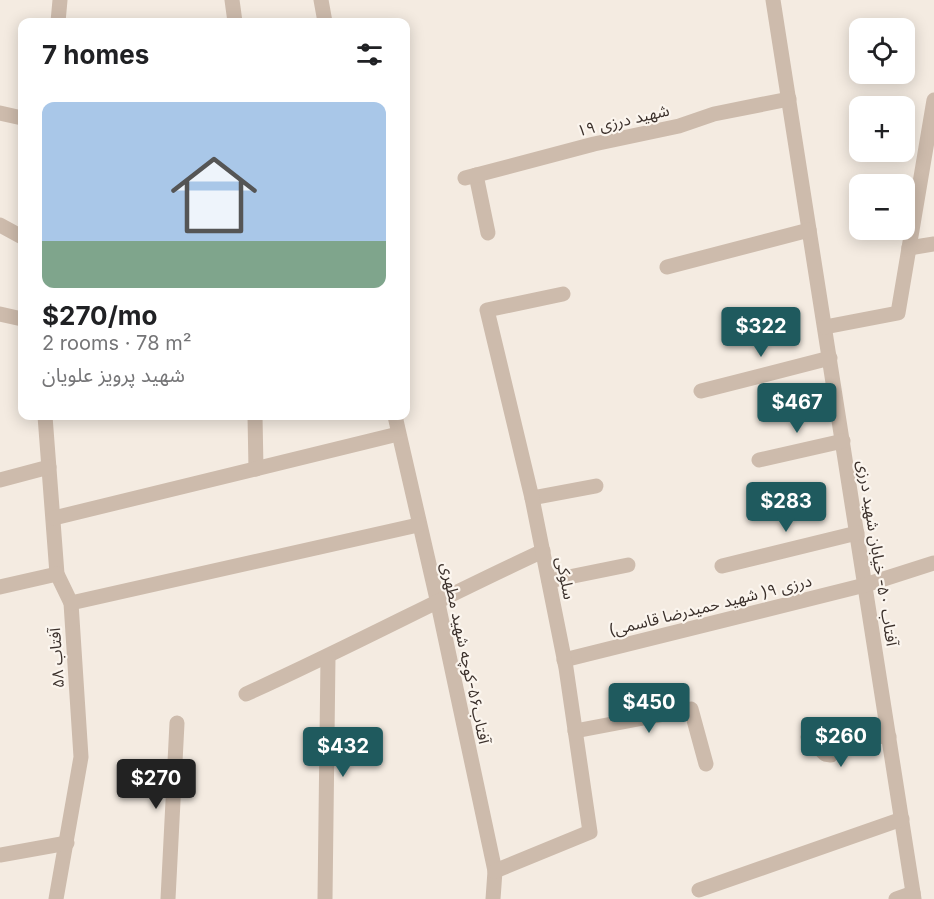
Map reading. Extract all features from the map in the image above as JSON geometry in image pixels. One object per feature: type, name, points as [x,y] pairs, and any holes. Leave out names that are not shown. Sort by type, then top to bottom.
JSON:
[{"type":"street","points":[[58,18],[60,0]]},
{"type":"street","points":[[232,0],[234,18]]},
{"type":"street","points":[[321,0],[324,18]]},
{"type":"street","name":"آفتاب ۵۰- خیابان شهید درزی","points":[[774,0],[914,896]]},
{"type":"street","name":"شهید درزی ۱۹","points":[[488,233],[470,176],[679,126],[714,114],[789,99]]},
{"type":"street","points":[[825,327],[898,313],[934,100]]},
{"type":"street","points":[[0,113],[18,117]]},
{"type":"street","points":[[0,225],[18,235]]},
{"type":"street","points":[[667,267],[809,230]]},
{"type":"street","points":[[909,248],[934,244]]},
{"type":"street","name":"سلوکی","points":[[495,871],[590,832],[564,660],[549,581],[532,498],[487,310],[563,294]]},
{"type":"street","points":[[0,314],[18,318]]},
{"type":"street","points":[[701,391],[830,358]]},
{"type":"street","name":"آفتاب ۵۸","points":[[45,420],[57,574],[71,603],[81,757],[68,843],[56,899]]},
{"type":"street","points":[[255,420],[256,469]]},
{"type":"street","name":"آفتاب۵۶-كوچه شهيد مطهری","points":[[395,420],[437,599],[495,871],[494,899]]},
{"type":"street","points":[[54,518],[398,434]]},
{"type":"street","points":[[759,460],[843,441]]},
{"type":"street","points":[[0,480],[49,466]]},
{"type":"street","points":[[532,498],[596,486]]},
{"type":"street","points":[[71,603],[418,525]]},
{"type":"street","points":[[722,566],[857,533]]},
{"type":"street","points":[[246,694],[328,657],[437,599],[543,551]]},
{"type":"street","name":"درزی ۹( شهید حمیدرضا قاسمی)","points":[[564,660],[865,585],[934,563]]},
{"type":"street","points":[[549,581],[628,565]]},
{"type":"street","points":[[0,588],[57,574]]},
{"type":"street","points":[[325,899],[328,657]]},
{"type":"street","points":[[575,731],[691,709],[706,764]]},
{"type":"street","points":[[168,899],[177,723]]},
{"type":"street","points":[[808,737],[825,754],[831,755],[845,736],[850,734],[889,737]]},
{"type":"street","points":[[699,890],[902,819]]},
{"type":"street","points":[[0,855],[68,843]]},
{"type":"street","points":[[896,899],[914,896]]}]
